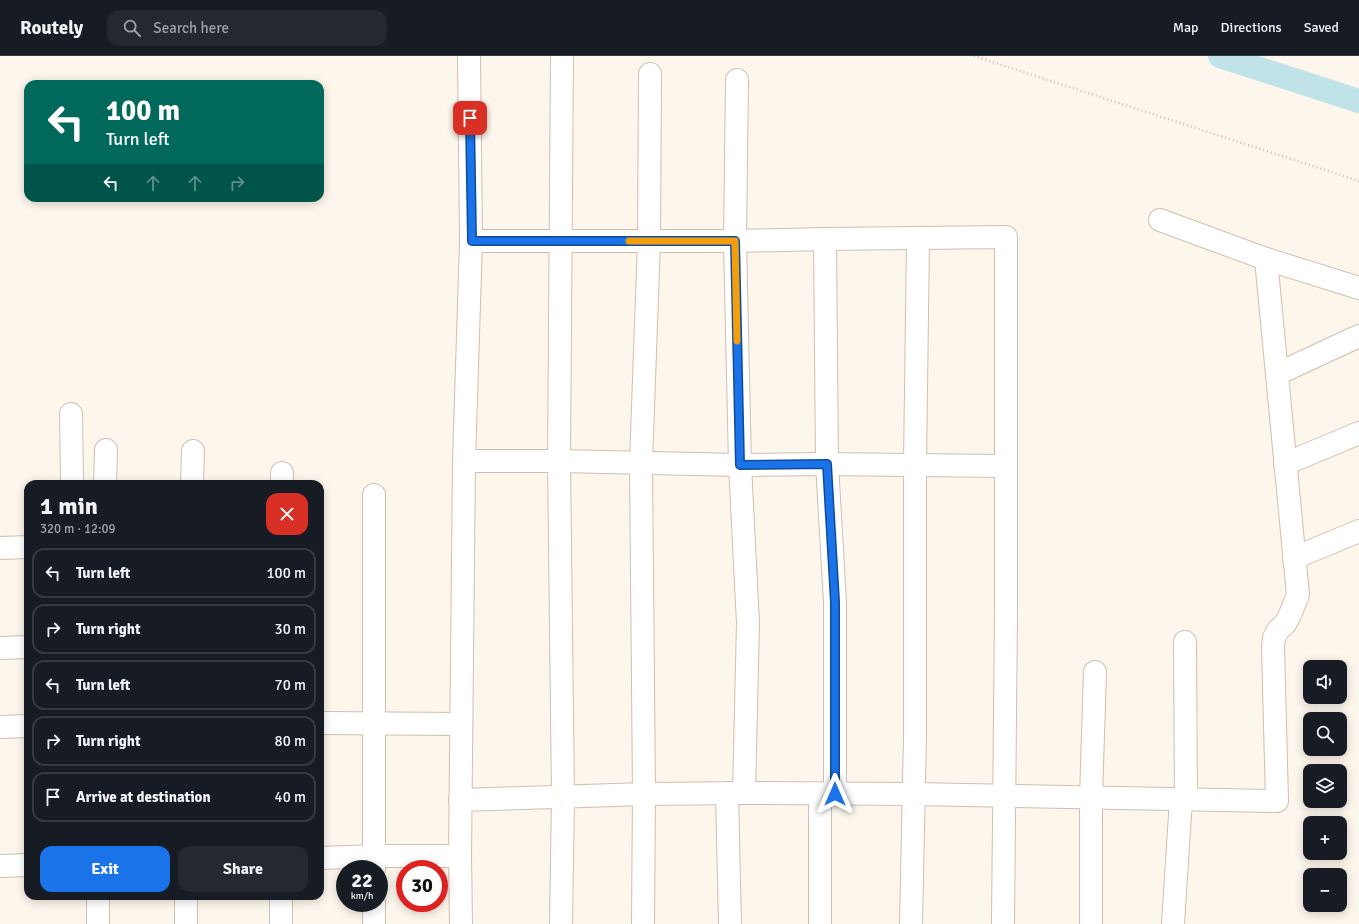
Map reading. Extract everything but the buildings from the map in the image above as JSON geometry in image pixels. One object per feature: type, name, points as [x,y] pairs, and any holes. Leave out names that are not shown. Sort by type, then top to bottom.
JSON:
[{"type":"street","points":[[462,924],[460,800],[464,461],[472,241],[469,56]]},
{"type":"street","points":[[560,924],[563,796],[559,461],[562,56]]},
{"type":"street","points":[[643,924],[644,794],[641,463],[649,242],[650,74]]},
{"type":"street","points":[[730,924],[736,793],[748,623],[740,465],[735,241],[737,80]]},
{"type":"street","points":[[1160,220],[1266,259],[1359,288]]},
{"type":"street","points":[[472,241],[560,240],[649,242],[1006,237],[1003,924]]},
{"type":"street","points":[[820,924],[828,794],[835,602],[827,464],[825,239]]},
{"type":"street","points":[[911,924],[915,736],[915,466],[918,239]]},
{"type":"street","points":[[460,800],[563,796],[736,793],[914,794],[1004,797],[1276,801],[1273,647],[1274,638],[1278,630],[1290,617],[1298,595],[1266,259]]},
{"type":"street","points":[[1277,374],[1359,336]]},
{"type":"street","points":[[71,414],[72,480]]},
{"type":"street","points":[[1285,464],[1359,433]]},
{"type":"street","points":[[105,480],[106,450]]},
{"type":"street","points":[[192,480],[193,451]]},
{"type":"street","points":[[464,461],[559,461],[740,465],[827,464],[1006,466]]},
{"type":"street","points":[[374,495],[374,860]]},
{"type":"street","points":[[1294,558],[1359,531]]},
{"type":"street","points":[[0,548],[24,547]]},
{"type":"street","points":[[1173,924],[1184,799],[1185,642]]},
{"type":"street","points":[[0,648],[24,647]]},
{"type":"street","points":[[1091,924],[1091,798],[1094,672]]},
{"type":"street","points":[[324,723],[461,724]]},
{"type":"street","points":[[0,727],[24,726]]},
{"type":"street","points":[[388,862],[460,856]]},
{"type":"street","points":[[324,858],[342,860]]},
{"type":"street","points":[[0,866],[24,865]]},
{"type":"street","points":[[98,900],[98,924]]},
{"type":"street","points":[[186,900],[186,924]]},
{"type":"street","points":[[281,900],[281,924]]},
{"type":"street","points":[[374,912],[374,924]]},
{"type":"path","points":[[974,56],[1359,181]]},
{"type":"waterway","points":[[1220,56],[1359,101]]},
{"type":"slow traffic","points":[[629,241],[735,241],[737,341]]},
{"type":"route","points":[[470,118],[472,241],[735,241],[740,465],[827,464],[835,602],[835,794]]}]
